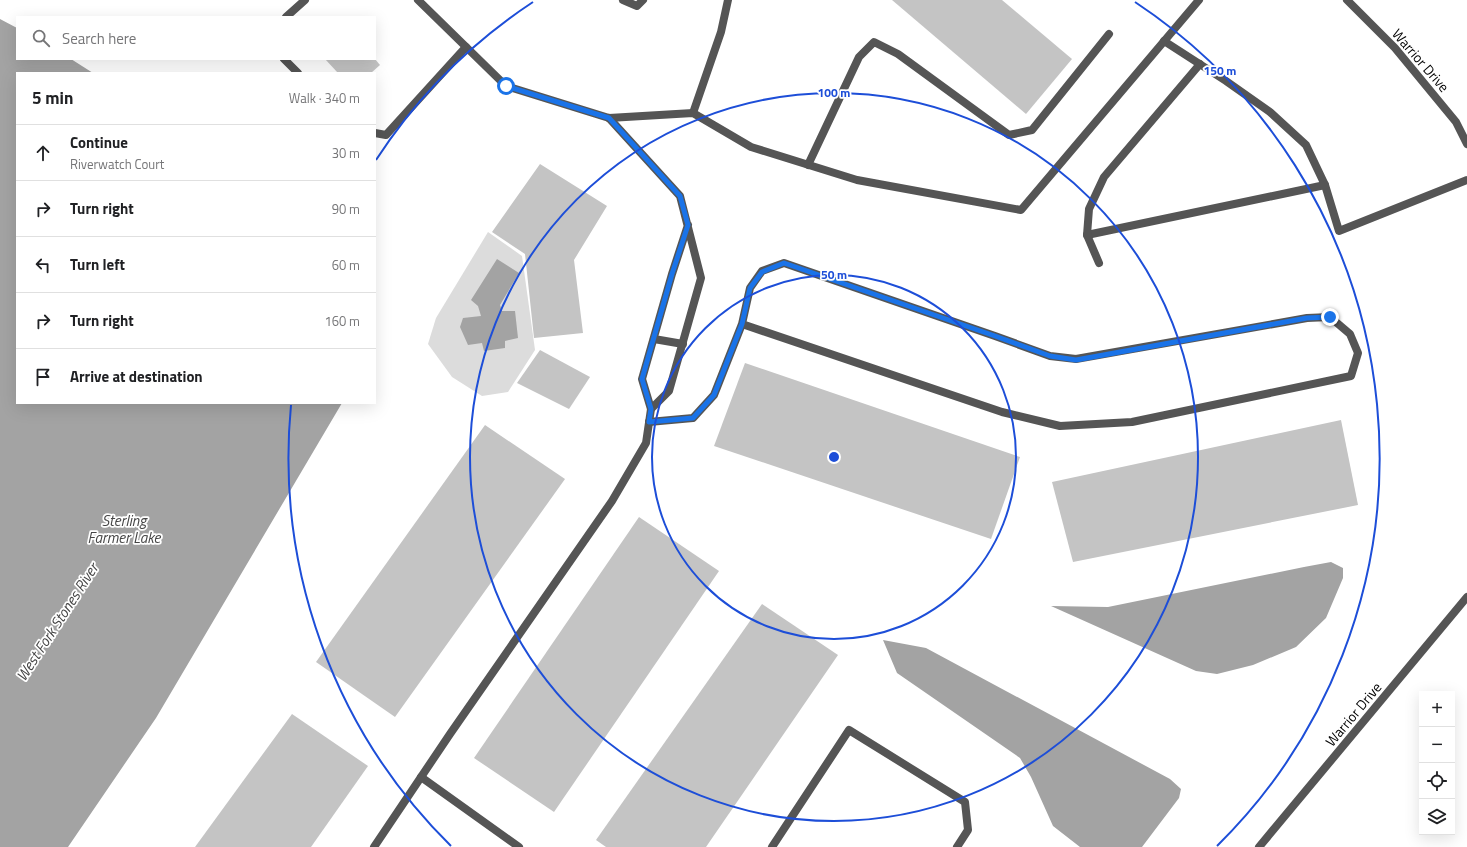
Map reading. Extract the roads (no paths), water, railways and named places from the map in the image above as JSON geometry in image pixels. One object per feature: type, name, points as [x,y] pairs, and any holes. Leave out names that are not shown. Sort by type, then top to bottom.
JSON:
[{"type":"street","points":[[287,16],[305,0]]},
{"type":"street","points":[[418,0],[506,86],[609,118],[693,113],[751,147],[857,180],[1021,210],[1199,0]]},
{"type":"street","points":[[623,0],[637,6],[643,0]]},
{"type":"street","points":[[693,113],[721,32],[728,0]]},
{"type":"street","name":"Warrior Drive","points":[[1347,0],[1395,48],[1456,122],[1467,144]]},
{"type":"street","points":[[808,165],[859,57],[874,42],[898,54],[1010,135],[1032,130],[1109,34]]},
{"type":"street","points":[[1164,41],[1270,112],[1306,145],[1325,185],[1339,231],[1467,180]]},
{"type":"street","points":[[376,133],[386,135],[466,47]]},
{"type":"street","points":[[285,60],[297,72]]},
{"type":"street","points":[[1099,263],[1087,235],[1089,209],[1104,177],[1200,64]]},
{"type":"street","points":[[609,118],[680,196],[701,278],[669,391],[651,409]]},
{"type":"street","points":[[1087,235],[1325,185]]},
{"type":"street","points":[[374,847],[612,501],[646,444],[651,409],[642,379],[672,274],[688,225]]},
{"type":"street","points":[[649,422],[693,418],[714,395],[742,324],[750,288],[762,272],[784,263],[1050,356],[1076,360],[1307,318],[1330,317],[1350,334],[1358,353],[1351,376],[1132,422],[1060,426],[1002,412],[742,324]]},
{"type":"street","points":[[654,339],[683,344]]},
{"type":"street","name":"Warrior Drive","points":[[1259,847],[1467,597]]},
{"type":"street","points":[[772,847],[849,730],[965,802],[968,830],[958,847]]},
{"type":"street","points":[[421,778],[519,847]]},
{"type":"water","name":"Sterling Farmer Lake","points":[[0,19],[16,27],[16,60],[73,60],[91,72],[16,72],[16,404],[341,404],[156,718],[68,847],[0,847]]},
{"type":"water","points":[[497,259],[519,273],[500,305],[502,311],[515,311],[518,338],[505,341],[505,348],[484,351],[482,343],[468,345],[460,327],[463,318],[481,316],[478,306],[471,300]]},
{"type":"water","points":[[1331,562],[1343,568],[1343,578],[1326,618],[1296,647],[1253,665],[1217,674],[1196,671],[1051,606],[1108,607]]},
{"type":"water","points":[[883,640],[926,648],[1170,779],[1181,789],[1179,798],[1142,847],[1080,847],[1053,826],[1031,777],[1020,758],[897,673]]},
{"type":"water label","name":"West Fork Stones River","points":[[57,622]]}]
